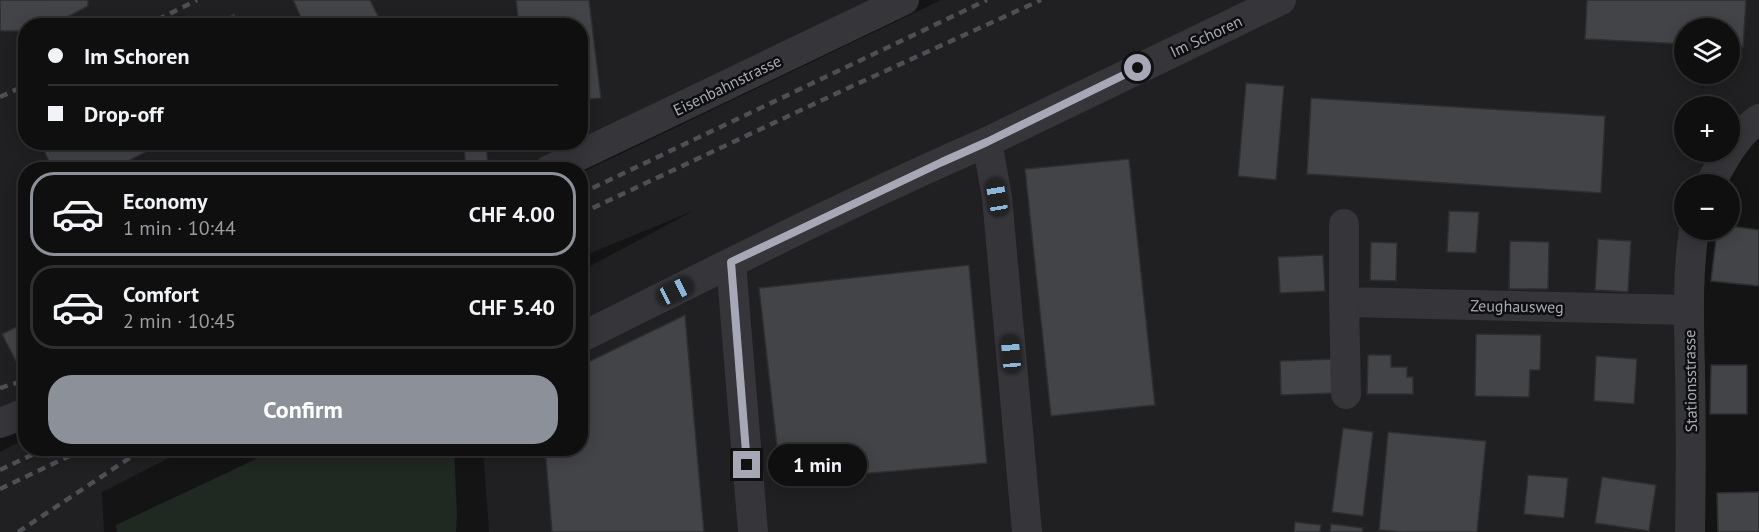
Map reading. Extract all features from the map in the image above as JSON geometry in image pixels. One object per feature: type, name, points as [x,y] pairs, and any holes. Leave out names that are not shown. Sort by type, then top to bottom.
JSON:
[{"type":"street","name":"Eisenbahnstrasse","points":[[566,162],[904,0]]},
{"type":"street","name":"Im Schoren","points":[[588,334],[731,262],[1281,0]]},
{"type":"street","points":[[1716,174],[1739,138],[1750,125],[1759,119]]},
{"type":"street","points":[[987,142],[997,197],[1027,532]]},
{"type":"street","points":[[1344,224],[1346,394]]},
{"type":"street","name":"Stationsstrasse","points":[[1690,532],[1689,310],[1693,240]]},
{"type":"street","points":[[731,262],[753,532]]},
{"type":"street","name":"Zeughausweg","points":[[1344,302],[1689,310]]},
{"type":"street","points":[[0,423],[18,416]]},
{"type":"shaded area","points":[[0,0],[904,0],[564,162],[18,162],[18,416],[0,423]]},
{"type":"shaded area","points":[[941,0],[1759,0],[1759,119],[1740,144],[1740,96],[1674,96],[1674,162],[1727,162],[1718,174],[1674,174],[1674,240],[1685,240],[1690,532],[489,532],[484,456],[588,456],[588,267],[693,211],[588,254],[588,170]]},
{"type":"shaded area","points":[[18,443],[18,456],[173,456],[102,492],[104,532],[0,532],[0,452]]},
{"type":"shaded area","points":[[262,456],[454,456],[456,532],[117,532],[116,525]]},
{"type":"building","points":[[0,0],[88,0],[88,6],[66,18],[18,18],[18,31],[0,31]]},
{"type":"building","points":[[293,0],[370,0],[379,18],[301,18]]},
{"type":"building","points":[[516,0],[589,0],[601,98],[588,99],[588,18],[518,18]]},
{"type":"building","points":[[1587,0],[1746,0],[1743,47],[1740,47],[1740,18],[1674,18],[1674,43],[1585,39]]},
{"type":"building","points":[[1246,83],[1284,86],[1276,180],[1238,176]]},
{"type":"building","points":[[1311,98],[1605,116],[1601,193],[1307,174]]},
{"type":"building","points":[[44,150],[150,150],[126,162],[49,162]]},
{"type":"building","points":[[464,150],[487,150],[488,162],[465,162]]},
{"type":"building","points":[[1129,159],[1155,405],[1051,416],[1025,169]]},
{"type":"building","points":[[1449,211],[1479,212],[1476,253],[1447,252]]},
{"type":"building","points":[[1740,227],[1759,230],[1759,286],[1711,281],[1716,240],[1740,240]]},
{"type":"building","points":[[1598,239],[1631,241],[1628,292],[1595,290]]},
{"type":"building","points":[[1510,241],[1549,242],[1548,289],[1509,289]]},
{"type":"building","points":[[1371,242],[1397,243],[1396,281],[1370,280]]},
{"type":"building","points":[[1323,255],[1325,291],[1280,293],[1278,257]]},
{"type":"building","points":[[969,265],[987,463],[781,481],[759,288]]},
{"type":"building","points":[[685,315],[704,532],[552,532],[546,456],[588,456],[588,362]]},
{"type":"building","points":[[18,326],[18,365],[2,334]]},
{"type":"building","points":[[1476,334],[1541,335],[1540,370],[1530,370],[1529,397],[1475,396]]},
{"type":"building","points":[[1368,355],[1391,355],[1391,367],[1407,367],[1407,377],[1413,377],[1413,394],[1367,394]]},
{"type":"building","points":[[1596,356],[1637,359],[1634,404],[1594,401]]},
{"type":"building","points":[[1336,359],[1337,393],[1281,395],[1280,361]]},
{"type":"building","points":[[1711,365],[1747,365],[1747,414],[1710,414]]},
{"type":"building","points":[[1343,428],[1373,432],[1363,516],[1332,512]]},
{"type":"building","points":[[1388,432],[1486,441],[1477,532],[1379,530]]},
{"type":"building","points":[[1528,475],[1568,478],[1564,518],[1524,514]]},
{"type":"building","points":[[1602,477],[1656,485],[1649,531],[1595,523]]},
{"type":"building","points":[[1759,492],[1759,532],[1718,532],[1717,493]]},
{"type":"building","points":[[1295,522],[1321,525],[1320,532],[1294,532]]},
{"type":"building","points":[[1331,524],[1363,528],[1362,532],[1330,532]]},
{"type":"railway","points":[[161,18],[197,0]]},
{"type":"railway","points":[[588,190],[987,0]]},
{"type":"railway","points":[[588,210],[1041,0]]},
{"type":"railway","points":[[0,97],[18,89]]},
{"type":"railway","points":[[0,388],[18,382]]},
{"type":"railway","points":[[0,470],[29,456]]},
{"type":"railway","points":[[0,489],[69,456]]},
{"type":"railway","points":[[18,532],[133,456]]},
{"type":"route","points":[[747,465],[731,262],[987,142],[1138,68]]}]
